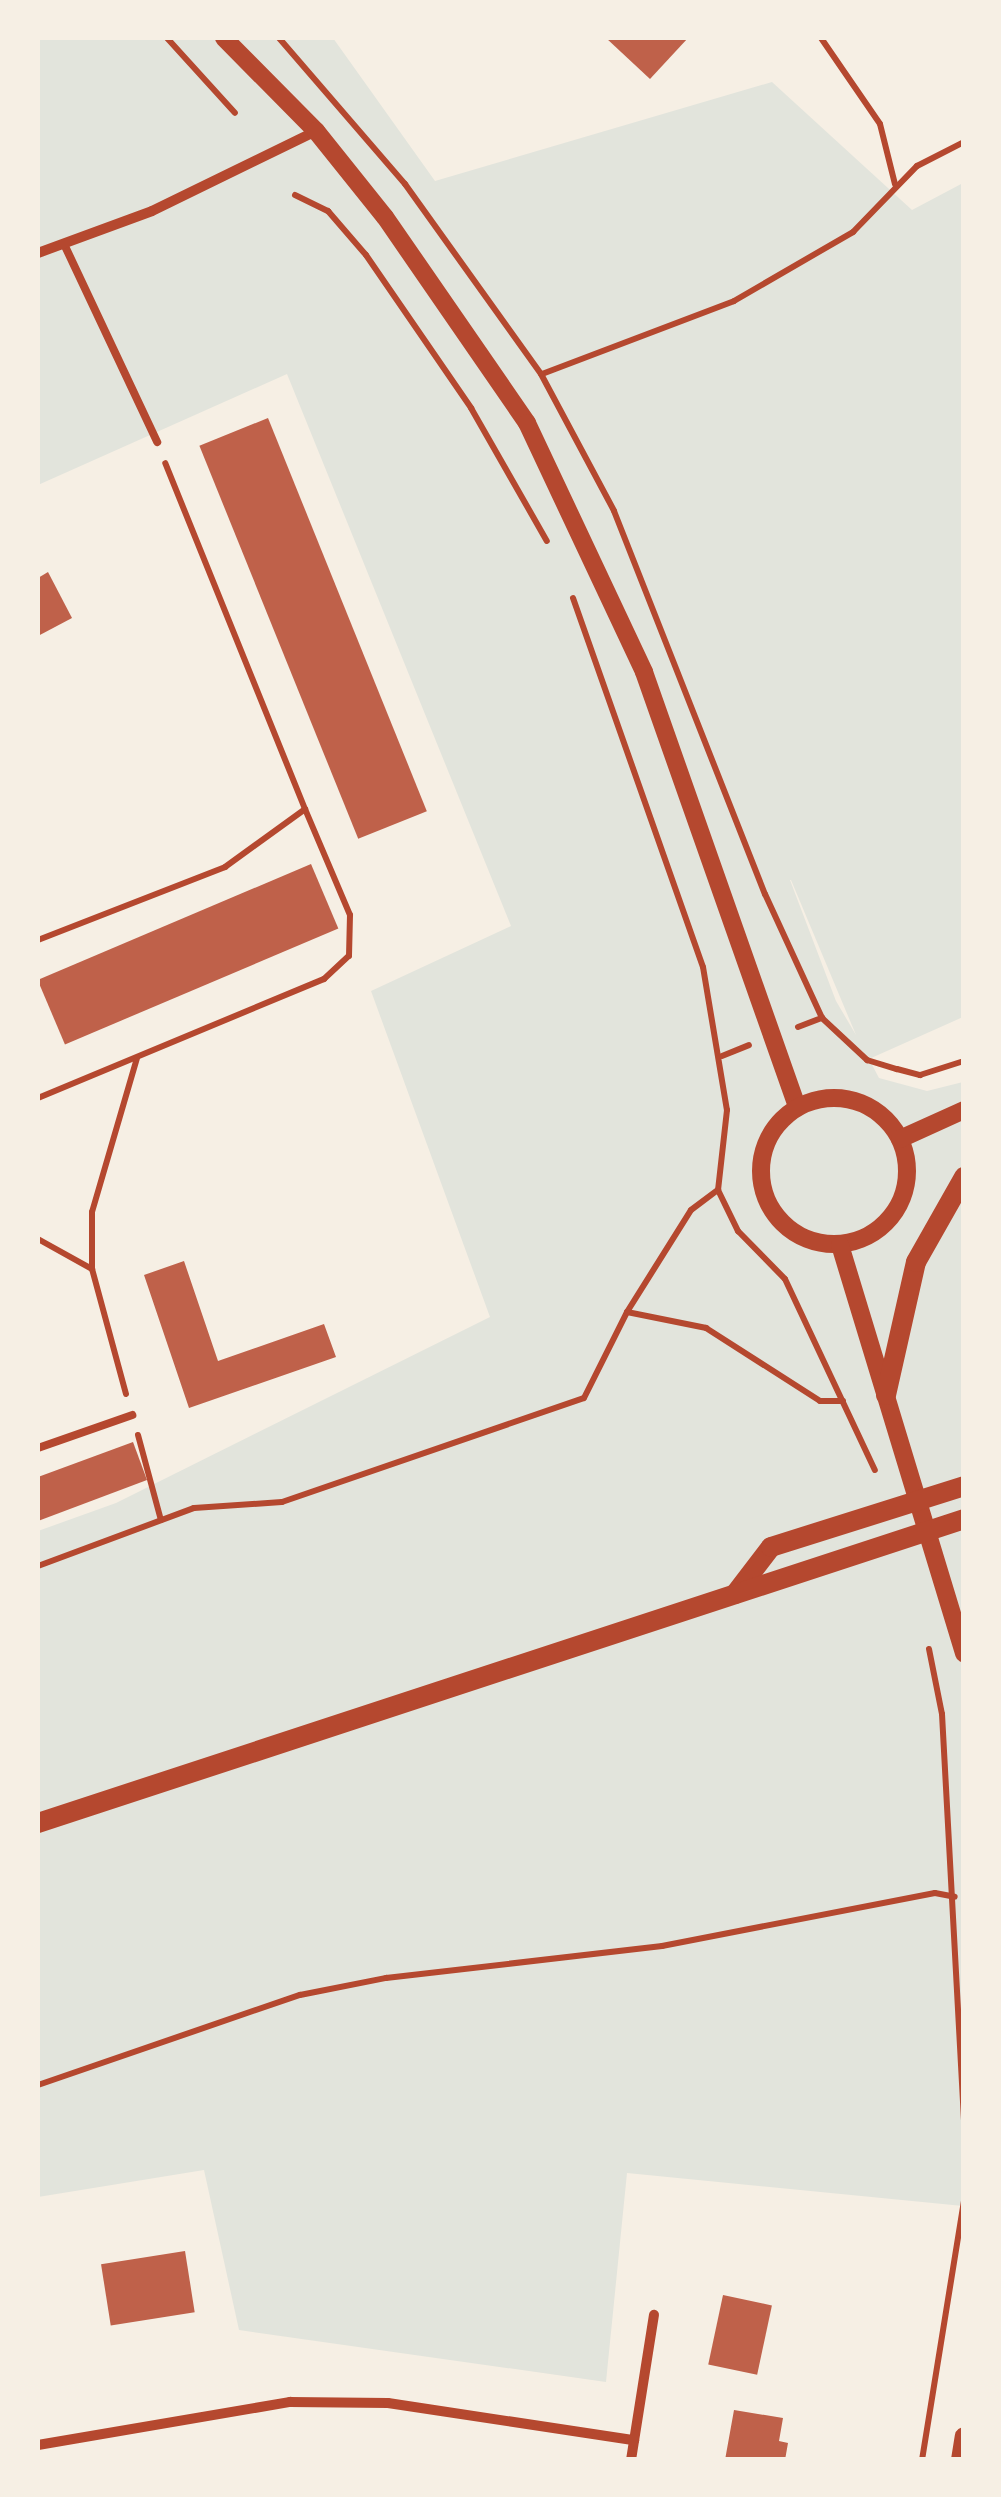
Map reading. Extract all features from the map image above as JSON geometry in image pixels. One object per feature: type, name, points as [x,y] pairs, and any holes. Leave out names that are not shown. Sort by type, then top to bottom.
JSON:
[{"type":"main road","points":[[886,1396],[916,1262],[964,1178]]},
{"type":"main road","points":[[735,1594],[772,1547],[964,1486]]},
{"type":"main road","points":[[38,1823],[964,1519]]},
{"type":"street","points":[[224,38],[316,131],[461,320],[527,423],[591,549],[651,691],[797,1108]]},
{"type":"street","points":[[38,253],[152,211],[316,131]]},
{"type":"street","points":[[823,1098],[860,1102],[900,1139],[908,1172],[894,1212],[872,1234],[840,1244],[795,1235],[774,1215],[762,1187],[766,1143],[797,1108],[823,1098]]},
{"type":"street","points":[[900,1139],[964,1110]]},
{"type":"street","points":[[840,1244],[964,1654]]},
{"type":"street","points":[[631,2460],[654,2315]]},
{"type":"street","points":[[38,2446],[290,2402],[388,2402],[634,2440]]},
{"type":"street","points":[[960,2460],[964,2436]]},
{"type":"lane","points":[[64,244],[156,442]]},
{"type":"lane","points":[[38,1448],[132,1415]]},
{"type":"path","points":[[167,38],[235,113]]},
{"type":"path","points":[[821,38],[880,124],[895,186]]},
{"type":"path","points":[[964,142],[895,186],[853,232],[734,301],[542,374],[614,511],[765,894],[822,1018],[867,1060],[920,1075],[964,1061]]},
{"type":"path","points":[[295,195],[328,210],[366,255],[471,408],[552,550]]},
{"type":"path","points":[[38,1098],[324,979],[349,956],[350,914],[156,442]]},
{"type":"path","points":[[568,585],[632,749],[704,966],[727,1110],[718,1190],[738,1230],[785,1278],[881,1483]]},
{"type":"path","points":[[38,940],[225,866],[305,809]]},
{"type":"path","points":[[38,1239],[92,1269],[92,1212],[138,1056]]},
{"type":"path","points":[[38,1566],[194,1508],[282,1502],[584,1398],[627,1312],[691,1210],[718,1190]]},
{"type":"path","points":[[627,1312],[706,1328],[820,1401],[843,1401]]},
{"type":"path","points":[[927,1639],[942,1714],[955,1897],[964,2126]]},
{"type":"path","points":[[38,2085],[300,1995],[386,1978],[662,1946],[936,1893],[955,1897]]},
{"type":"path","points":[[922,2460],[964,2201]]},
{"type":"shaded area","points":[[38,38],[333,38],[435,181],[772,82],[912,210],[963,183],[963,1017],[869,1059],[879,1078],[927,1091],[963,1082],[963,2206],[627,2173],[606,2382],[239,2330],[204,2170],[38,2197],[38,1531],[116,1503],[490,1317],[371,991],[511,926],[287,374],[38,485]],"holes":[[[791,880],[856,1035],[836,1001]]]},
{"type":"building","points":[[606,38],[688,38],[650,79]]},
{"type":"building","points":[[268,418],[427,811],[358,839],[199,446]]},
{"type":"building","points":[[48,572],[72,618],[38,636],[38,578]]},
{"type":"building","points":[[311,864],[338,928],[65,1044],[38,980]]},
{"type":"building","points":[[184,1261],[218,1361],[324,1324],[336,1357],[189,1408],[144,1275]]},
{"type":"building","points":[[133,1442],[147,1480],[38,1521],[38,1477]]},
{"type":"building","points":[[185,2251],[195,2312],[111,2326],[101,2264]]},
{"type":"building","points":[[723,2295],[772,2305],[757,2375],[708,2364]]},
{"type":"building","points":[[734,2410],[783,2418],[779,2441],[788,2443],[785,2460],[725,2460]]}]
